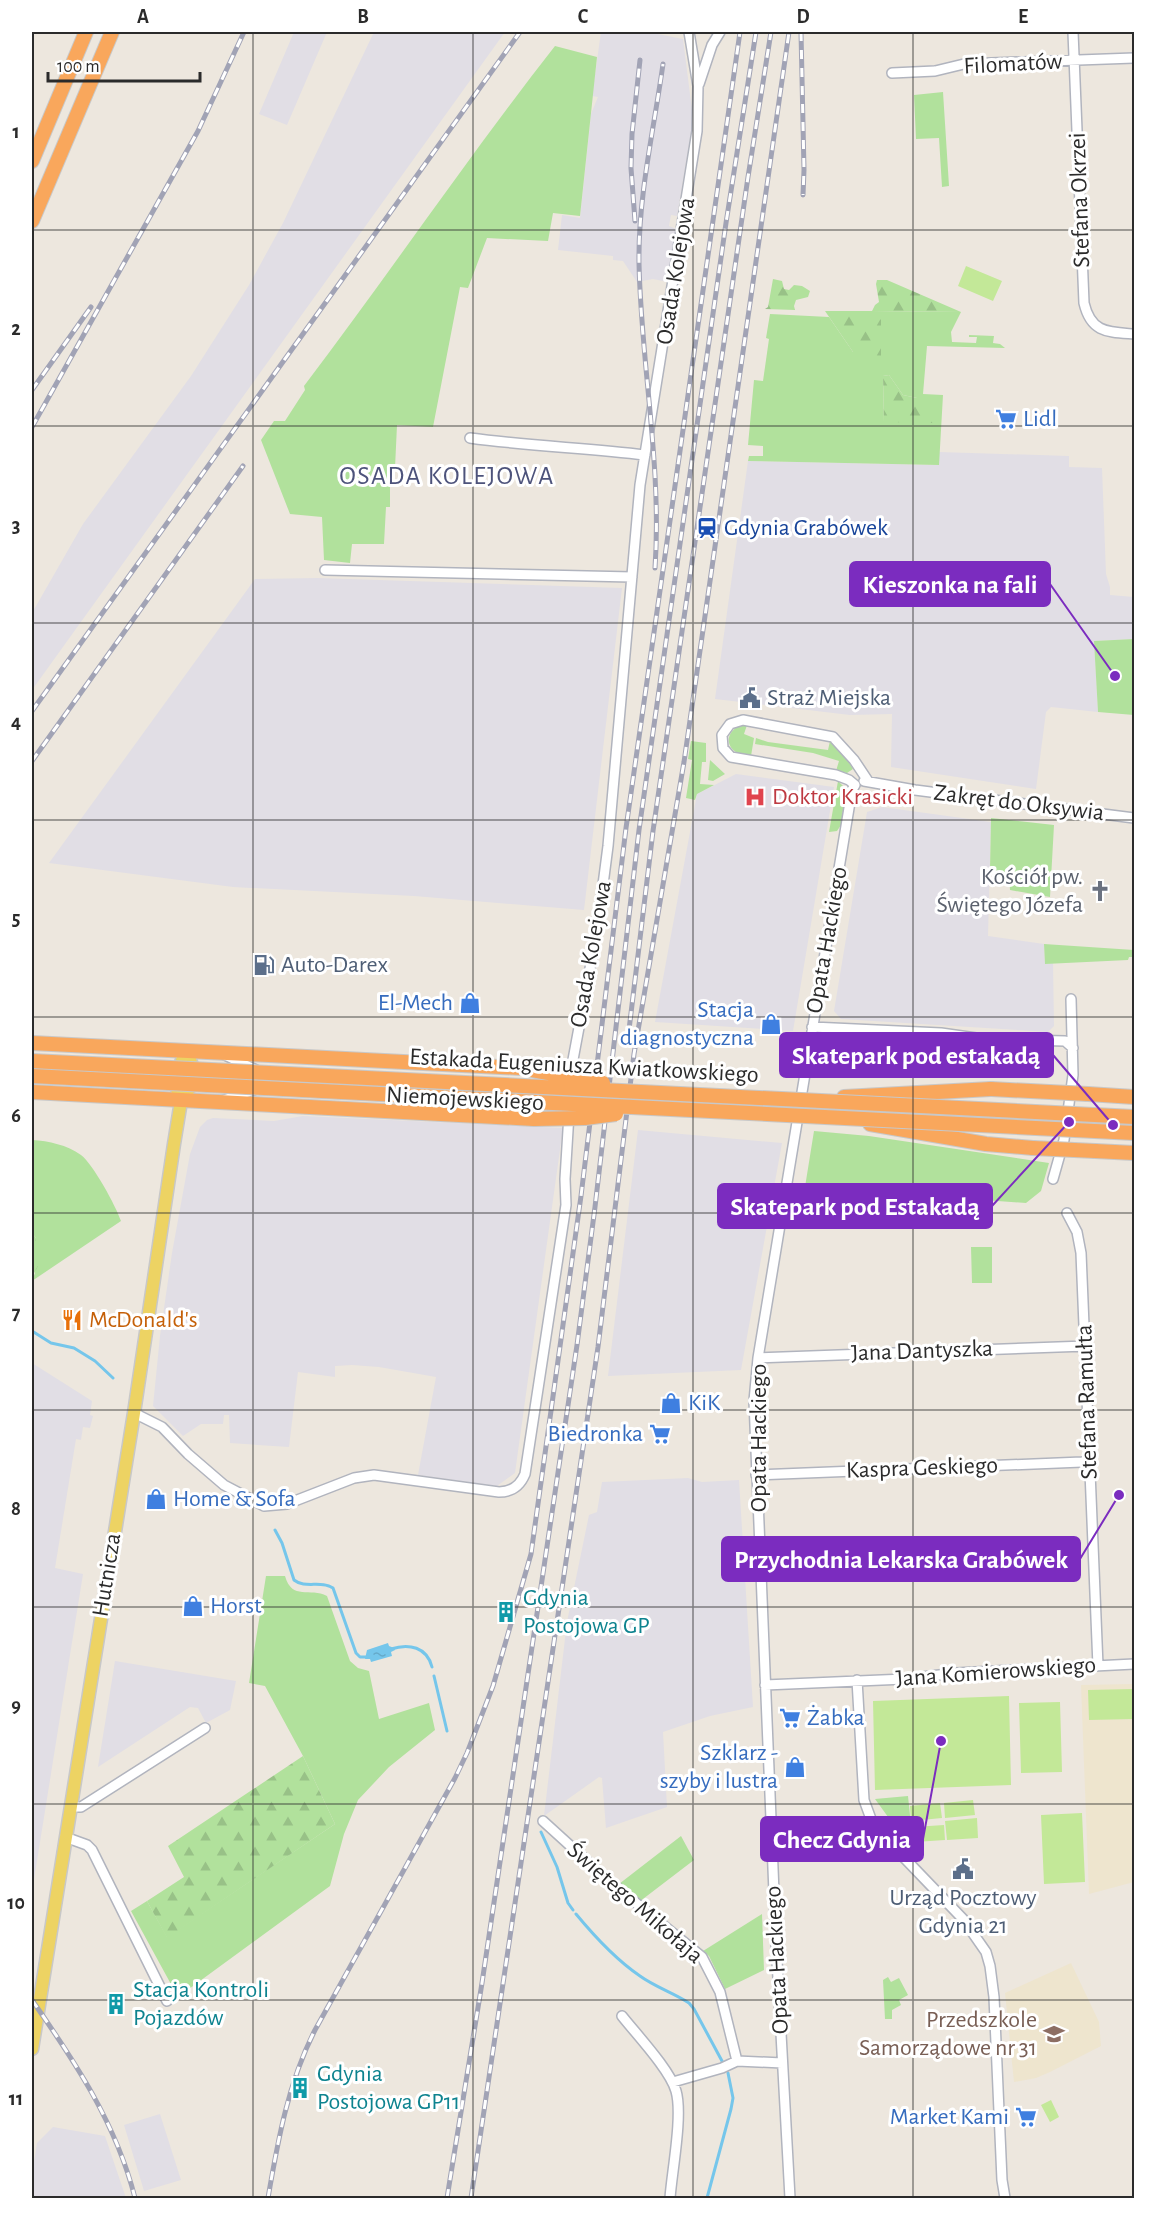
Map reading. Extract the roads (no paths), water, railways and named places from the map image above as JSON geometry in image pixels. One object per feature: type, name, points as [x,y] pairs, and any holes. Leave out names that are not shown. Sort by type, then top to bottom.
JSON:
[{"type":"highway","points":[[32,161],[86,32]]},
{"type":"highway","points":[[32,221],[112,32]]},
{"type":"highway","points":[[32,1043],[521,1068],[658,1093]]},
{"type":"highway","name":"Estakada Eugeniusza Kwiatkowskiego","points":[[32,1060],[1134,1117]]},
{"type":"highway","name":"Estakada Eugeniusza Kwiatkowskiego","points":[[32,1076],[1134,1133]]},
{"type":"highway","points":[[806,1100],[991,1089],[1134,1097]]},
{"type":"highway","points":[[32,1092],[534,1119],[585,1118],[669,1110]]},
{"type":"highway","points":[[808,1116],[986,1144],[1134,1153]]},
{"type":"main road","name":"Hutnicza","points":[[32,2049],[134,1413],[181,1101],[190,1089],[193,1076],[190,1058],[186,1052]]},
{"type":"street","name":"Osada Kolejowa","points":[[134,1413],[162,1427],[188,1454],[224,1485],[264,1506],[287,1504],[354,1478],[374,1475],[499,1492],[509,1491],[522,1482],[527,1467],[566,1205],[565,1179],[572,1065],[597,931],[608,846],[645,455],[698,131],[698,86],[688,32]]},
{"type":"street","name":"Osada Kolejowa","points":[[698,86],[712,45],[720,32]]},
{"type":"street","name":"Stefana Okrzei","points":[[1073,32],[1084,303],[1091,321],[1099,328],[1108,332],[1134,334]]},
{"type":"street","name":"Filomatów","points":[[892,73],[935,71],[964,64],[1134,58]]},
{"type":"street","points":[[470,438],[645,455]]},
{"type":"street","points":[[325,570],[632,577]]},
{"type":"street","points":[[855,785],[849,780],[836,776],[731,757],[723,748],[722,735],[730,724],[743,720],[833,737],[854,760],[868,781]]},
{"type":"street","name":"Zakręt do Oksywia","points":[[855,785],[868,781],[915,790],[1134,818]]},
{"type":"street","name":"Opata Hackiego","points":[[782,2063],[754,1401],[758,1358],[812,1027],[855,785]]},
{"type":"street","points":[[1053,1179],[1069,1110],[1073,1075],[1071,999]]},
{"type":"street","points":[[812,1027],[941,1033],[983,1040],[1065,1041],[1073,1048]]},
{"type":"street","name":"Niemojewskiego","points":[[217,1102],[261,1088],[499,1101],[548,1108],[570,1096],[550,1081],[500,1085],[262,1072],[220,1053]]},
{"type":"street","name":"Stefana Ramułta","points":[[1067,1213],[1077,1232],[1081,1252],[1098,1666]]},
{"type":"street","name":"Jana Dantyszka","points":[[758,1358],[1086,1346]]},
{"type":"street","name":"Kaspra Geskiego","points":[[756,1475],[1089,1460]]},
{"type":"street","name":"Jana Komierowskiego","points":[[765,1685],[905,1679],[956,1673],[1134,1664]]},
{"type":"street","points":[[857,1680],[862,1788],[866,1809],[882,1834],[970,1926],[982,1944],[990,1966],[994,1995],[1002,2180],[1005,2199]]},
{"type":"street","points":[[70,1807],[81,1807],[205,1728]]},
{"type":"street","name":"Świętego Mikołaja","points":[[543,1821],[609,1881],[702,1957],[720,1992],[737,2061]]},
{"type":"street","points":[[65,1837],[87,1845],[92,1850],[166,2001]]},
{"type":"street","points":[[622,2016],[673,2082],[678,2103],[670,2199]]},
{"type":"street","points":[[673,2082],[722,2068],[737,2061],[782,2063],[790,2199]]},
{"type":"water","points":[[388,1643],[395,1650],[391,1652],[392,1656],[371,1662],[370,1659],[365,1659],[367,1650]]},
{"type":"waterway","points":[[32,1331],[51,1343],[74,1348],[95,1361],[113,1378]]},
{"type":"waterway","points":[[275,1530],[282,1543],[294,1580],[298,1583],[333,1588],[356,1653],[360,1657],[368,1657]]},
{"type":"waterway","points":[[391,1649],[404,1646],[416,1648],[426,1655],[432,1667]]},
{"type":"waterway","points":[[434,1676],[447,1731]]},
{"type":"waterway","points":[[541,1832],[557,1867],[568,1903],[573,1910]]},
{"type":"waterway","points":[[576,1914],[622,1962],[652,1983],[689,2003],[722,2061]]},
{"type":"waterway","points":[[707,2198],[733,2098],[728,2073]]},
{"type":"railway","points":[[32,427],[198,131],[244,32]]},
{"type":"railway","points":[[32,711],[520,32]]},
{"type":"railway","points":[[268,2198],[285,2112],[306,2050],[467,1753],[493,1686],[531,1554],[581,1196],[626,828],[740,32]]},
{"type":"railway","points":[[447,2198],[482,1983],[577,1345],[639,830],[726,223],[756,32]]},
{"type":"railway","points":[[628,1038],[653,831],[771,32]]},
{"type":"railway","points":[[471,2198],[598,1347],[634,1054],[684,762],[789,32]]},
{"type":"railway","points":[[801,32],[803,195]]},
{"type":"railway","points":[[635,221],[631,168],[632,134],[640,60]]},
{"type":"railway","points":[[655,568],[656,491],[643,339],[639,238],[644,188],[663,64]]},
{"type":"railway","points":[[32,390],[91,307]]},
{"type":"railway","points":[[32,761],[243,466]]},
{"type":"railway","points":[[32,2000],[92,2094],[117,2144],[135,2198]]},
{"type":"place","name":"Lidl","points":[[1006,419]]},
{"type":"place","name":"Gdynia Grabówek","points":[[707,528]]},
{"type":"place","name":"Kieszonka na fali","points":[[1115,676]]},
{"type":"place","name":"Straż Miejska","points":[[750,698]]},
{"type":"place","name":"Doktor Krasicki","points":[[755,797]]},
{"type":"place","name":"Kościół pw. Świętego Józefa","points":[[1100,891]]},
{"type":"place","name":"Auto-Darex","points":[[264,965]]},
{"type":"place","name":"El-Mech","points":[[470,1003]]},
{"type":"place","name":"Stacja diagnostyczna","points":[[771,1024]]},
{"type":"place","name":"Skatepark pod Estakadą","points":[[1069,1122]]},
{"type":"place","name":"Skatepark pod estakadą","points":[[1113,1125]]},
{"type":"place","name":"McDonald's","points":[[72,1320]]},
{"type":"place","name":"KiK","points":[[671,1403]]},
{"type":"place","name":"Biedronka","points":[[660,1434]]},
{"type":"place","name":"Przychodnia Lekarska Grabówek","points":[[1119,1495]]},
{"type":"place","name":"Home & Sofa","points":[[156,1499]]},
{"type":"place","name":"Horst","points":[[193,1606]]},
{"type":"place","name":"Gdynia Postojowa GP","points":[[506,1612]]},
{"type":"place","name":"Żabka","points":[[790,1718]]},
{"type":"place","name":"Checz Gdynia","points":[[941,1741]]},
{"type":"place","name":"Szklarz - szyby i lustra","points":[[795,1767]]},
{"type":"place","name":"Urząd Pocztowy Gdynia 21","points":[[963,1869]]},
{"type":"place","name":"Stacja Kontroli Pojazdów","points":[[116,2004]]},
{"type":"place","name":"Przedszkole Samorządowe nr 31","points":[[1054,2034]]},
{"type":"place","name":"Gdynia Postojowa GP11","points":[[300,2088]]},
{"type":"place","name":"Market Kami","points":[[1026,2117]]},
{"type":"district","name":"OSADA KOLEJOWA","points":[[447,476]]}]
